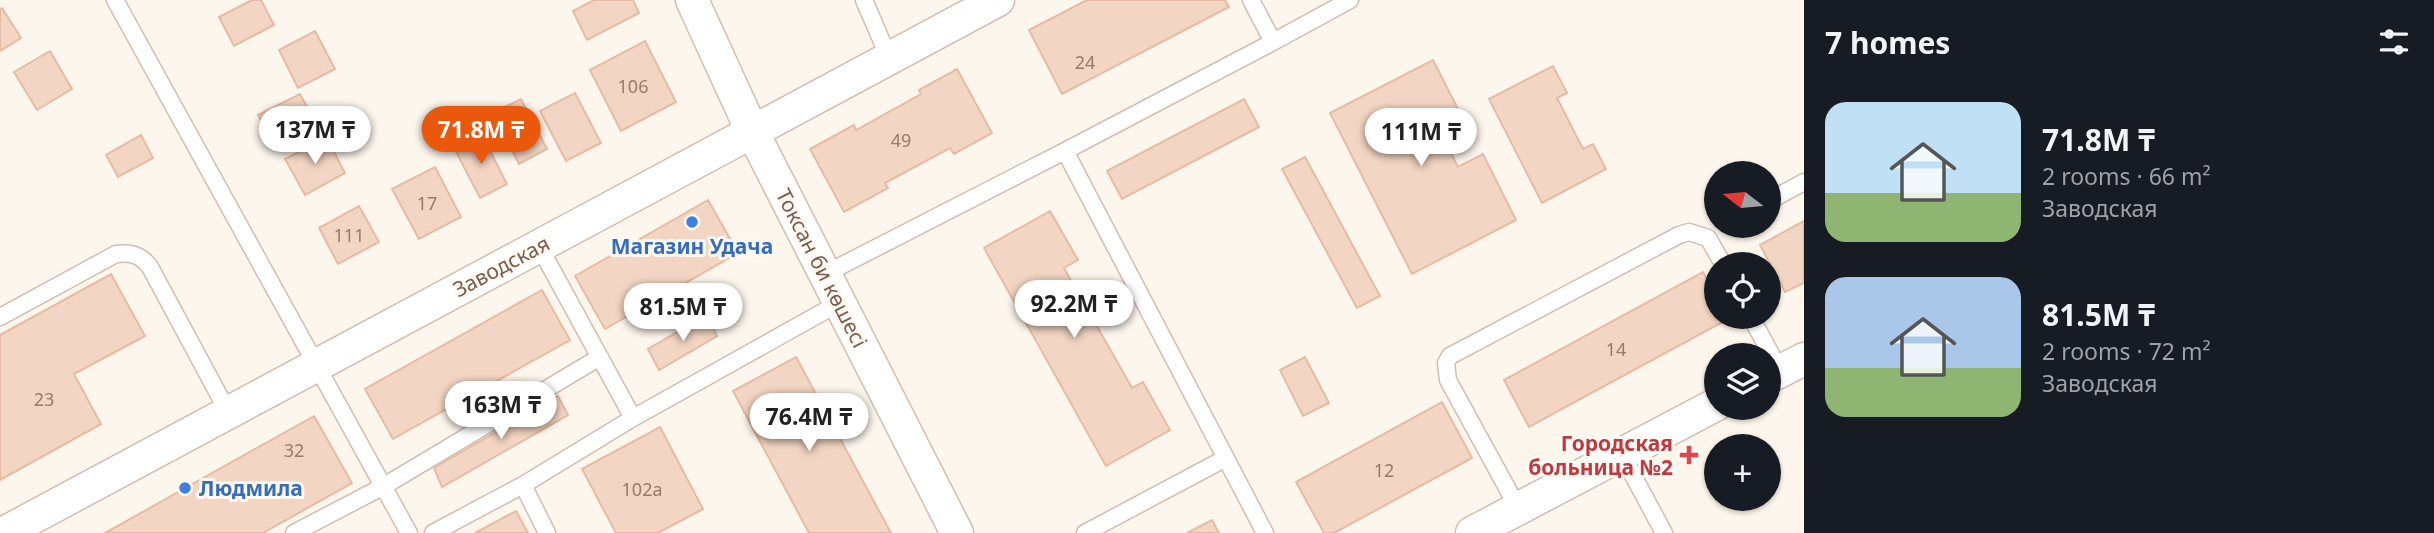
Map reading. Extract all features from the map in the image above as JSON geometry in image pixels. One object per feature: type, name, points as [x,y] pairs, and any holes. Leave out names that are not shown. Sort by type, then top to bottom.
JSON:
[{"type":"street","name":"Токсан би көшесі","points":[[692,0],[752,131],[957,533]]},
{"type":"street","name":"Заводская","points":[[4,533],[998,0]]},
{"type":"street","points":[[1472,533],[1704,411]]},
{"type":"lane","points":[[115,0],[409,533]]},
{"type":"lane","points":[[864,0],[889,58]]},
{"type":"lane","points":[[1251,0],[1273,42]]},
{"type":"lane","points":[[825,274],[1350,0]]},
{"type":"lane","points":[[1065,151],[1265,533]]},
{"type":"lane","points":[[1782,194],[1804,182]]},
{"type":"lane","points":[[1518,508],[1448,380],[1446,363],[1451,356],[1679,235],[1689,232],[1708,239],[1716,252]]},
{"type":"lane","points":[[539,246],[633,418]]},
{"type":"lane","points":[[0,317],[116,254],[135,255],[150,267],[228,412]]},
{"type":"lane","points":[[433,533],[523,485],[633,418],[839,303]]},
{"type":"lane","points":[[1759,329],[1784,369]]},
{"type":"lane","points":[[294,533],[384,486],[600,357]]},
{"type":"lane","points":[[1621,453],[1664,533]]},
{"type":"lane","points":[[1084,533],[1226,458]]},
{"type":"lane","points":[[523,485],[547,533]]},
{"type":"building","points":[[252,0],[261,0],[274,25],[234,46],[219,17]]},
{"type":"building","points":[[594,0],[633,0],[639,13],[587,40],[573,11]]},
{"type":"building","points":[[1087,0],[1225,0],[1229,7],[1062,94],[1029,30]]},
{"type":"building","points":[[2,8],[21,38],[0,51],[0,9]]},
{"type":"building","points":[[315,31],[335,69],[298,88],[279,50]]},
{"type":"building","points":[[645,41],[676,102],[621,131],[590,70]]},
{"type":"building","points":[[50,51],[72,89],[37,110],[14,72]]},
{"type":"building","points":[[1433,60],[1463,119],[1440,131],[1458,167],[1483,154],[1516,220],[1412,274],[1330,113]]},
{"type":"building","points":[[1553,66],[1567,93],[1557,98],[1583,149],[1593,144],[1606,169],[1542,203],[1489,99]]},
{"type":"building","points":[[957,69],[992,133],[954,154],[950,148],[885,183],[888,188],[844,212],[810,149],[854,125],[856,130],[921,94],[919,90]]},
{"type":"building","points":[[575,93],[601,143],[566,161],[540,111]]},
{"type":"building","points":[[300,94],[319,129],[278,151],[258,115]]},
{"type":"building","points":[[521,99],[547,149],[519,164],[493,113]]},
{"type":"building","points":[[1244,99],[1259,127],[1122,199],[1107,171]]},
{"type":"building","points":[[481,133],[507,184],[480,198],[454,148]]},
{"type":"building","points":[[141,135],[153,158],[118,177],[106,155]]},
{"type":"building","points":[[327,138],[345,173],[305,195],[285,159]]},
{"type":"building","points":[[1305,157],[1380,296],[1357,308],[1282,169]]},
{"type":"building","points":[[435,167],[461,217],[419,239],[392,189]]},
{"type":"building","points":[[708,200],[738,253],[605,329],[575,276]]},
{"type":"building","points":[[359,206],[379,242],[338,264],[319,228]]},
{"type":"building","points":[[1050,211],[1078,260],[1064,268],[1132,388],[1143,382],[1170,430],[1106,466],[984,248]]},
{"type":"building","points":[[1804,221],[1804,283],[1785,292],[1781,284],[1781,252],[1764,252],[1760,245],[1773,238],[1782,238],[1782,233]]},
{"type":"building","points":[[111,274],[145,336],[74,374],[101,424],[0,480],[0,335]]},
{"type":"building","points":[[1704,274],[1704,329],[1710,329],[1529,427],[1504,380]]},
{"type":"building","points":[[542,290],[570,340],[393,439],[365,389]]},
{"type":"building","points":[[707,315],[717,336],[659,370],[648,349]]},
{"type":"building","points":[[796,357],[891,533],[809,533],[733,391]]},
{"type":"building","points":[[1305,357],[1329,403],[1303,416],[1280,370]]},
{"type":"building","points":[[558,396],[568,415],[442,487],[434,468]]},
{"type":"building","points":[[1442,402],[1472,458],[1334,533],[1324,533],[1296,482]]},
{"type":"building","points":[[314,416],[352,483],[263,533],[105,533]]},
{"type":"building","points":[[660,427],[703,509],[658,533],[616,533],[582,469]]},
{"type":"building","points":[[516,511],[528,533],[475,533]]},
{"type":"building","points":[[1212,520],[1219,533],[1187,533]]},
{"type":"place","name":"Магазин Удача","points":[[692,222]]},
{"type":"place","name":"Городская больница №2","points":[[1689,455]]},
{"type":"place","name":"Людмила","points":[[185,488]]}]
